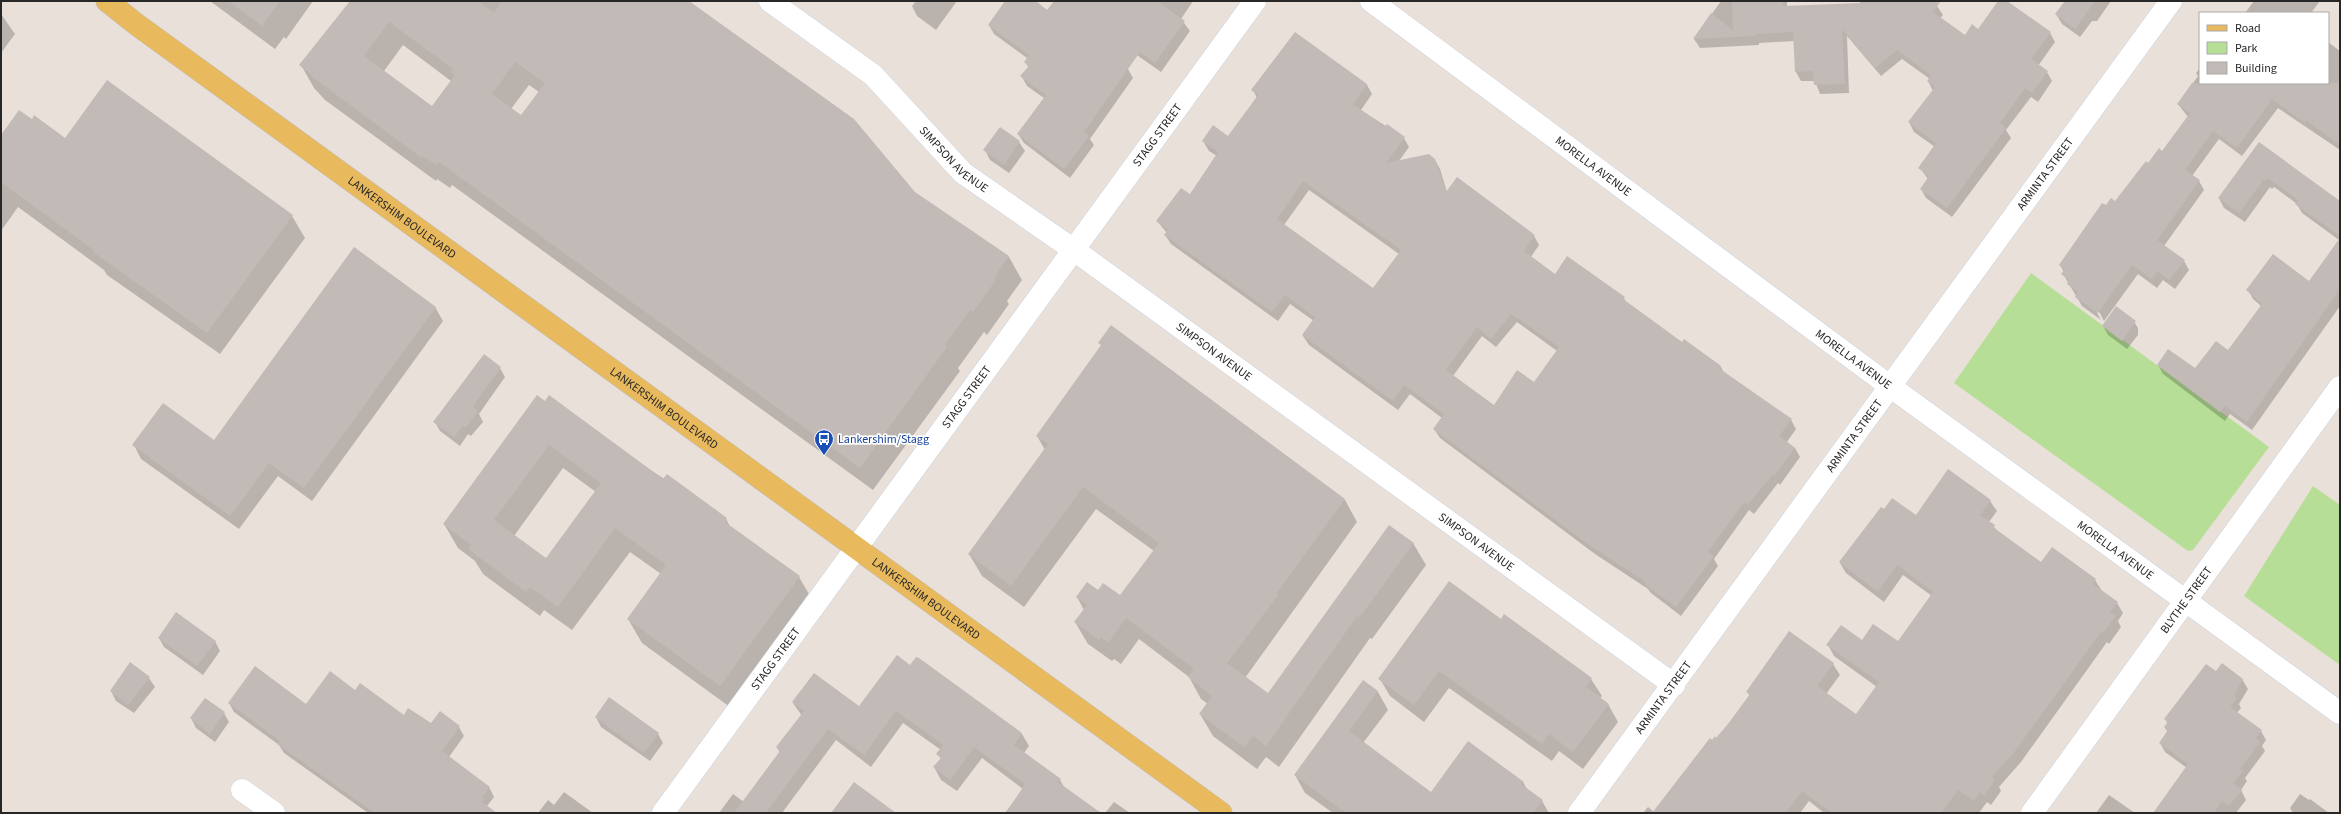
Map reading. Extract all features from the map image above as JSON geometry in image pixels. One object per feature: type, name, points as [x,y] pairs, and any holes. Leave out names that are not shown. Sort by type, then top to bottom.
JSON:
[{"type":"main road","name":"LANKERSHIM BOULEVARD","points":[[107,1],[142,28],[1222,813]]},
{"type":"street","name":"SIMPSON AVENUE","points":[[770,1],[873,75],[963,173],[1074,250],[1674,685]]},
{"type":"street","name":"STAGG STREET","points":[[664,813],[1255,1]]},
{"type":"street","name":"MORELLA AVENUE","points":[[1371,1],[1891,387],[2340,713]]},
{"type":"street","name":"ARMINTA STREET","points":[[1580,813],[2171,1]]},
{"type":"street","name":"BLYTHE STREET","points":[[2032,813],[2340,388]]},
{"type":"street","points":[[242,790],[274,813]]},
{"type":"green space","points":[[2031,273],[2269,447],[2193,550],[2188,551],[1954,383]]},
{"type":"green space","points":[[2313,486],[2340,505],[2340,665],[2244,596]]},
{"type":"building","points":[[228,1],[280,1],[262,26]]},
{"type":"building","points":[[350,1],[478,1],[494,13],[502,1],[689,1],[854,119],[915,192],[1009,256],[994,278],[996,280],[973,312],[970,310],[945,345],[947,347],[860,468],[439,162],[436,165],[423,156],[422,158],[311,76],[312,75],[299,65]],"holes":[[[389,22],[453,69],[451,72],[455,75],[432,106],[364,56]],[[515,62],[545,83],[521,115],[492,94]]]},
{"type":"building","points":[[1005,1],[1036,1],[1047,10],[1054,1],[1157,1],[1185,21],[1155,63],[1140,52],[1084,132],[1089,136],[1064,169],[1017,134],[1046,95],[1020,76],[1029,66],[1024,62],[1029,55],[988,25]]},
{"type":"building","points":[[1732,1],[1782,1],[1783,6],[1861,3],[1860,1],[1941,1],[1933,12],[1965,35],[1972,24],[1978,29],[1998,1],[2007,1],[2051,32],[2031,59],[2048,71],[2032,93],[2025,88],[2000,123],[2006,128],[1947,208],[1920,189],[1929,176],[1918,168],[1936,143],[1908,122],[1935,87],[1927,81],[1931,75],[1897,50],[1875,68],[1842,29],[1845,84],[1814,85],[1813,71],[1795,72],[1793,32],[1755,34],[1755,36],[1693,39],[1711,13],[1733,30]]},
{"type":"building","points":[[2065,1],[2095,1],[2075,29],[2055,14]]},
{"type":"building","points":[[1295,32],[1367,84],[1353,104],[1385,127],[1387,124],[1405,137],[1386,163],[1429,154],[1435,159],[1446,192],[1457,177],[1535,235],[1524,251],[1555,274],[1567,256],[1625,297],[1623,299],[1682,342],[1684,339],[1721,366],[1720,369],[1792,419],[1779,436],[1795,448],[1774,476],[1772,475],[1748,505],[1744,502],[1708,552],[1714,556],[1676,607],[1644,584],[1646,582],[1589,545],[1433,429],[1444,414],[1404,385],[1393,401],[1302,335],[1315,317],[1285,295],[1272,312],[1164,235],[1168,230],[1156,221],[1181,188],[1190,194],[1218,152],[1202,141],[1213,125],[1228,136],[1258,95],[1251,90]],"holes":[[[1303,181],[1401,250],[1373,288],[1277,219]],[[1511,314],[1559,347],[1534,382],[1517,370],[1494,405],[1446,370],[1477,327],[1491,339]]]},
{"type":"building","points":[[107,80],[293,215],[207,333],[93,252],[95,251],[1,182],[1,135],[19,110],[32,119],[34,115],[65,138]]},
{"type":"building","points":[[2192,83],[2340,83],[2340,145],[2306,120],[2305,123],[2272,99],[2237,148],[2213,131],[2185,170],[2200,180],[2157,240],[2185,260],[2169,280],[2157,271],[2152,279],[2132,265],[2098,313],[2075,297],[2078,292],[2067,284],[2069,280],[2061,274],[2065,269],[2059,265],[2102,203],[2106,205],[2111,198],[2115,201],[2146,161],[2148,163],[2159,148],[2162,151],[2190,113],[2177,104]]},
{"type":"building","points":[[1000,127],[1020,141],[1004,165],[983,150]]},
{"type":"building","points":[[2259,142],[2340,201],[2340,236],[2295,204],[2298,200],[2268,178],[2266,181],[2264,179],[2239,213],[2218,198]]},
{"type":"building","points":[[2340,238],[2340,289],[2247,422],[2225,406],[2220,412],[2157,365],[2168,349],[2195,368],[2216,341],[2228,350],[2262,304],[2246,290],[2273,254],[2309,281]]},
{"type":"building","points":[[354,247],[436,307],[304,488],[269,463],[230,516],[132,445],[163,403],[214,440]]},
{"type":"building","points":[[2116,306],[2136,321],[2122,341],[2102,326]]},
{"type":"building","points":[[1111,325],[1345,499],[1276,594],[1278,595],[1227,663],[1268,693],[1389,525],[1414,543],[1359,618],[1357,616],[1266,746],[1253,736],[1244,747],[1199,714],[1212,696],[1188,677],[1194,669],[1126,618],[1108,643],[1101,637],[1099,640],[1074,622],[1087,605],[1076,597],[1087,582],[1098,590],[1103,583],[1120,595],[1159,543],[1083,487],[1011,586],[968,554],[1048,444],[1036,436],[1101,345],[1098,343]]},
{"type":"building","points":[[484,354],[501,367],[473,406],[478,412],[465,428],[463,426],[454,437],[433,422]]},
{"type":"building","points":[[537,395],[545,401],[549,395],[663,479],[667,474],[727,518],[725,522],[800,576],[720,686],[627,619],[666,565],[615,528],[558,607],[530,587],[526,592],[468,549],[471,545],[443,524]],"holes":[[[549,445],[601,483],[546,558],[494,520]]]},
{"type":"building","points":[[1948,469],[1991,500],[1980,515],[1995,525],[1994,527],[1997,530],[2041,562],[2052,547],[2096,579],[2093,584],[2118,602],[2110,612],[2116,616],[2103,633],[2101,632],[2015,751],[1992,777],[1995,780],[1984,795],[1980,792],[1974,801],[1958,790],[1941,813],[1832,813],[1802,791],[1786,813],[1652,813],[1710,738],[1712,740],[1715,736],[1716,738],[1728,724],[1750,694],[1746,692],[1789,631],[1834,663],[1817,686],[1856,714],[1879,682],[1826,645],[1841,625],[1862,640],[1873,624],[1898,641],[1933,592],[1897,565],[1878,592],[1839,562],[1881,507],[1884,509],[1892,498],[1916,515]]},
{"type":"building","points":[[1449,581],[1501,619],[1504,614],[1592,678],[1586,687],[1609,704],[1573,752],[1549,734],[1542,744],[1439,671],[1414,705],[1378,679]]},
{"type":"building","points":[[176,612],[216,641],[197,666],[158,638]]},
{"type":"building","points":[[897,655],[910,665],[916,657],[919,658],[1022,733],[1014,745],[1061,779],[1058,782],[1101,813],[1006,813],[1025,784],[974,747],[950,780],[933,767],[941,758],[936,754],[943,745],[896,711],[864,755],[828,729],[766,813],[734,813],[780,751],[776,747],[804,711],[792,702],[814,673],[859,706]]},
{"type":"building","points":[[130,662],[150,677],[128,705],[110,691]]},
{"type":"building","points":[[2222,663],[2243,679],[2234,696],[2237,698],[2230,707],[2262,730],[2256,738],[2260,742],[2240,769],[2243,771],[2233,783],[2242,790],[2229,806],[2222,801],[2214,813],[2153,813],[2188,764],[2159,743],[2168,730],[2164,727],[2168,722],[2164,719],[2206,664],[2216,671]]},
{"type":"building","points":[[255,666],[306,704],[330,671],[355,690],[360,683],[404,715],[408,708],[431,723],[440,711],[460,726],[442,751],[490,787],[482,797],[484,799],[482,802],[497,813],[375,813],[277,744],[280,741],[228,703]]},
{"type":"building","points":[[1363,680],[1378,691],[1349,731],[1431,792],[1468,741],[1524,782],[1521,784],[1543,800],[1533,813],[1346,813],[1294,775]]},
{"type":"building","points":[[609,697],[659,733],[644,753],[595,717]]},
{"type":"building","points":[[205,698],[225,712],[210,734],[190,718]]},
{"type":"building","points":[[854,782],[896,813],[831,813]]},
{"type":"place","name":"Lankershim/Stagg","points":[[824,456]]}]
